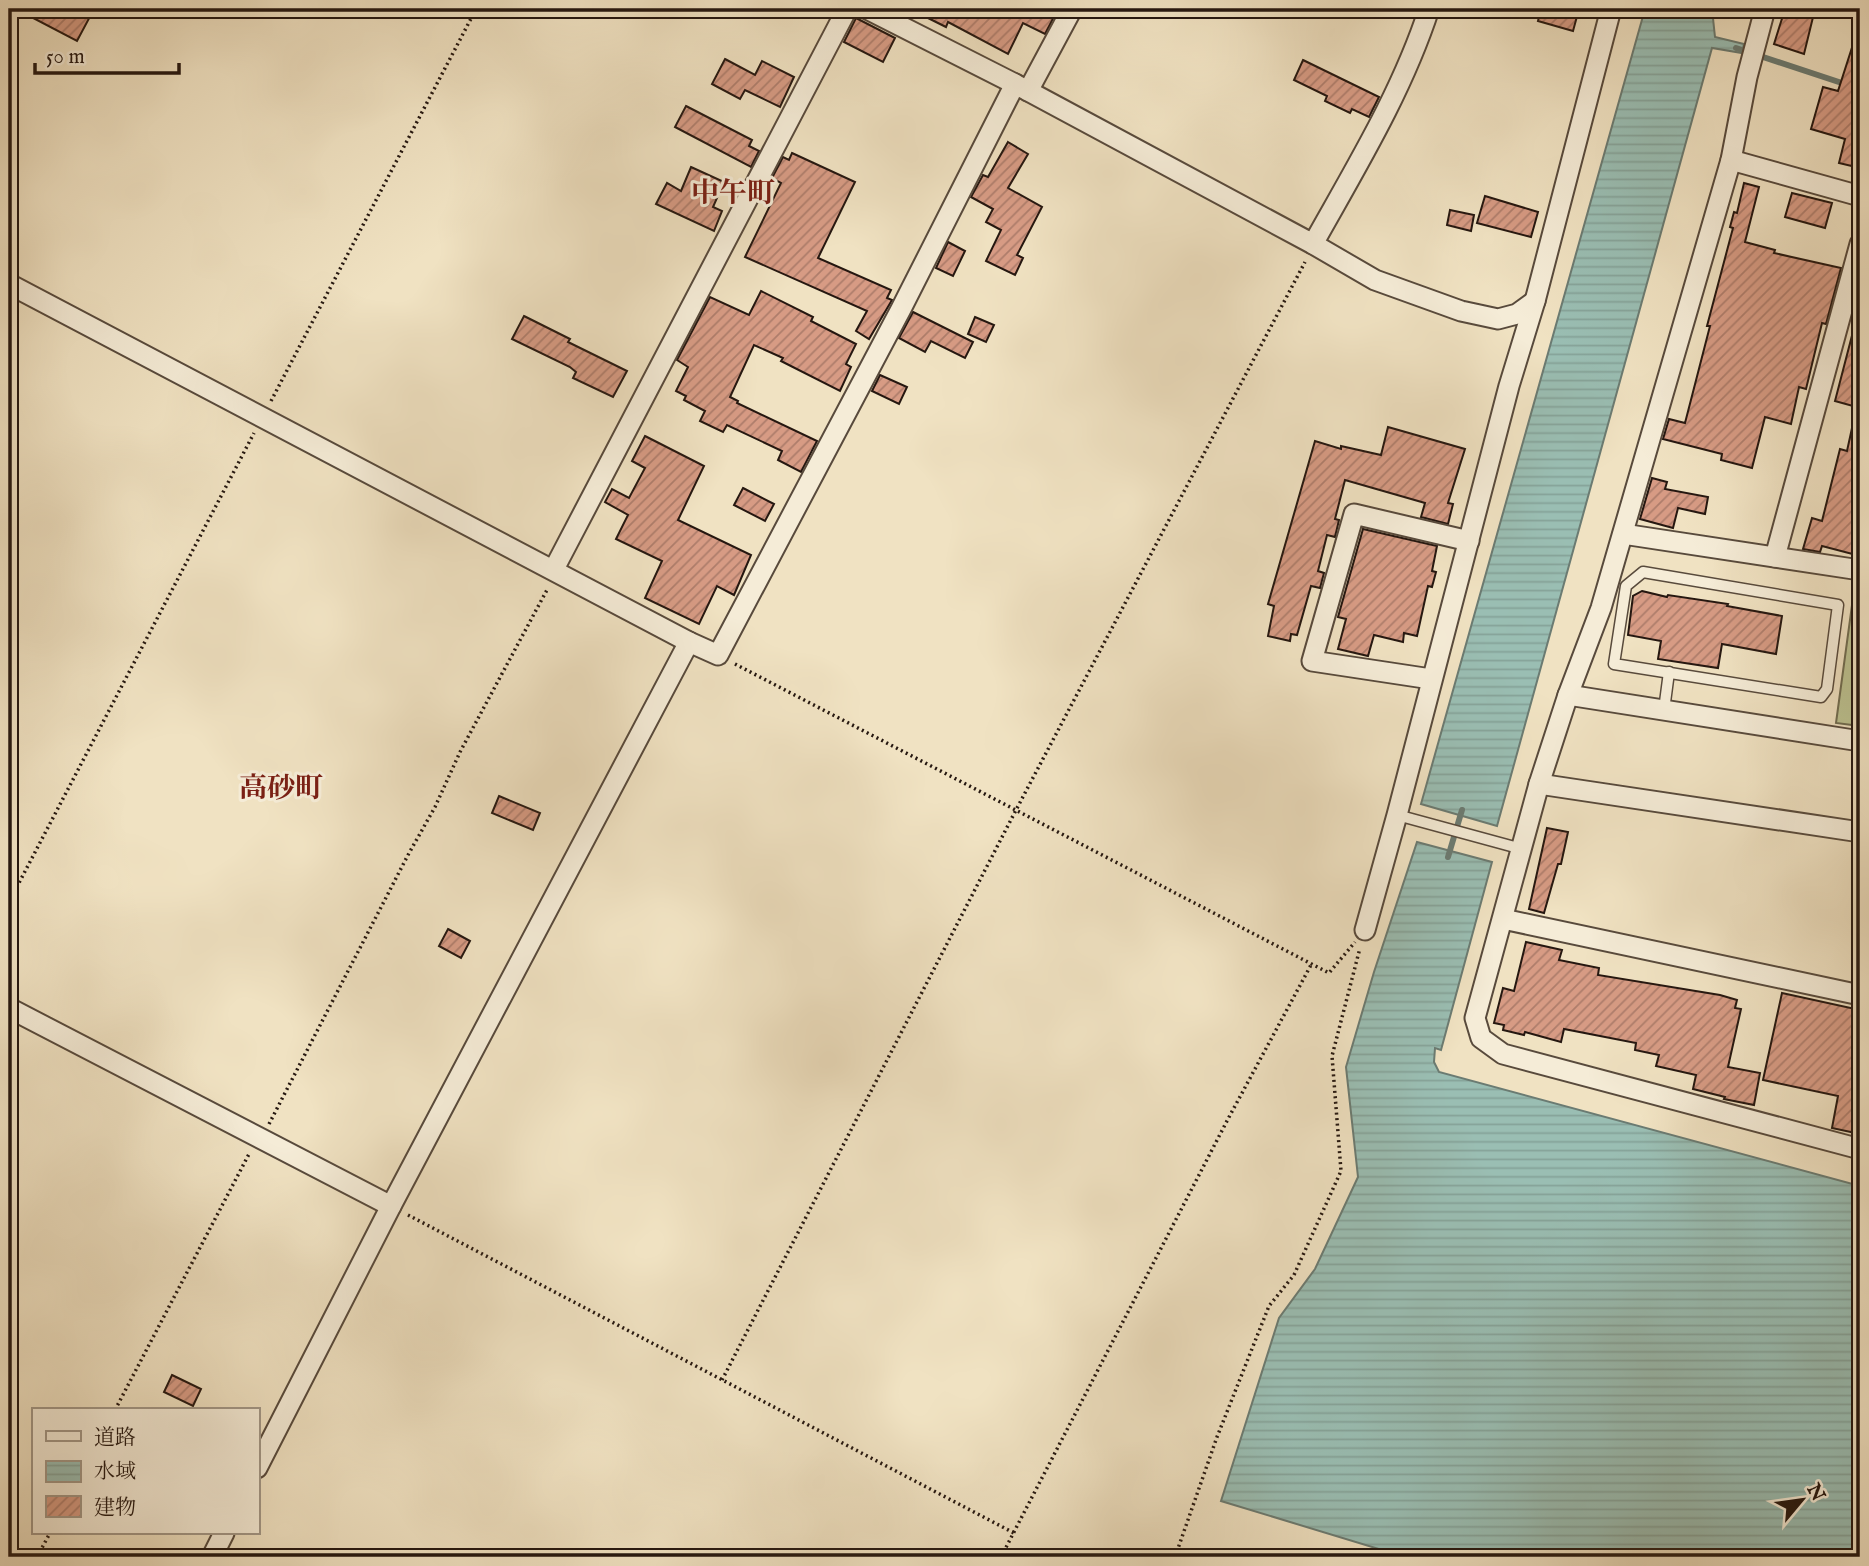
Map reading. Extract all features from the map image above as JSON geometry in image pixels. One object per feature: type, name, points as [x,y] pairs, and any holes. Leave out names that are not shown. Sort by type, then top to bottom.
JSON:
[{"type":"street","points":[[556,570],[847,9]]},
{"type":"street","points":[[867,9],[1021,88],[1376,280],[1461,311],[1498,319],[1517,314],[1535,301]]},
{"type":"street","points":[[9,284],[718,655],[1021,88],[1072,9]]},
{"type":"street","points":[[1313,244],[1391,104],[1415,52],[1429,9]]},
{"type":"street","points":[[1365,930],[1611,9]]},
{"type":"street","points":[[1765,9],[1747,77],[1731,160],[1601,608],[1568,695],[1539,784],[1475,1018],[1481,1038],[1503,1054],[1860,1149]]},
{"type":"street","points":[[1731,160],[1860,196]]},
{"type":"street","points":[[1775,557],[1860,244]]},
{"type":"street","points":[[1431,679],[1312,662],[1354,514],[1469,541]]},
{"type":"street","points":[[1623,534],[1860,570]]},
{"type":"street","points":[[259,1464],[391,1206],[690,642]]},
{"type":"street","points":[[1568,695],[1860,741]]},
{"type":"street","points":[[1539,784],[1860,832]]},
{"type":"street","points":[[1503,919],[1860,995]]},
{"type":"street","points":[[9,1008],[391,1206]]},
{"type":"street","points":[[212,1557],[224,1534]]},
{"type":"lane","points":[[1643,572],[1838,605],[1827,689],[1821,697],[1669,672],[1614,664],[1626,586],[1643,572]]},
{"type":"lane","points":[[1664,710],[1669,672]]},
{"type":"lane","points":[[1397,816],[1522,849]]},
{"type":"path","points":[[9,902],[476,9]]},
{"type":"path","points":[[722,1380],[1016,810],[1313,244]]},
{"type":"path","points":[[116,1408],[252,1149],[261,1139],[556,570]]},
{"type":"path","points":[[718,655],[1329,973],[1365,930]]},
{"type":"path","points":[[1175,1557],[1217,1437],[1269,1306],[1294,1275],[1341,1171],[1332,1056],[1365,930]]},
{"type":"path","points":[[1001,1557],[1311,965]]},
{"type":"path","points":[[391,1206],[1014,1533]]},
{"type":"path","points":[[37,1557],[49,1534]]},
{"type":"green space","points":[[1855,583],[1860,584],[1860,726],[1836,723]]},
{"type":"water","points":[[1645,9],[1712,9],[1715,37],[1744,44],[1742,53],[1712,48],[1497,826],[1421,804]]},
{"type":"water","points":[[1417,842],[1492,862],[1441,1050],[1435,1048],[1434,1062],[1439,1072],[1860,1186],[1860,1557],[1405,1557],[1221,1501],[1279,1318],[1315,1269],[1358,1177],[1346,1067]]},
{"type":"building","points":[[16,9],[94,9],[77,41]]},
{"type":"building","points":[[910,9],[1058,9],[1045,34],[1023,23],[1008,54],[948,22],[946,27]]},
{"type":"building","points":[[1541,9],[1579,9],[1573,31],[1538,21]]},
{"type":"building","points":[[1785,9],[1815,9],[1804,54],[1774,44]]},
{"type":"building","points":[[856,18],[895,38],[883,62],[844,42]]},
{"type":"building","points":[[1857,32],[1860,32],[1860,168],[1839,163],[1845,139],[1811,129],[1823,87],[1838,91]]},
{"type":"building","points":[[725,59],[755,75],[762,61],[794,77],[780,107],[745,90],[740,99],[712,84]]},
{"type":"building","points":[[1303,60],[1379,97],[1369,117],[1352,109],[1350,113],[1325,101],[1327,96],[1294,80]]},
{"type":"building","points":[[686,106],[752,140],[749,146],[759,151],[751,167],[675,127]]},
{"type":"building","points":[[1008,142],[1028,154],[1008,188],[1042,207],[1017,255],[1023,258],[1015,275],[986,261],[1001,230],[986,222],[993,209],[971,197],[983,175],[988,177]]},
{"type":"building","points":[[792,153],[855,182],[818,258],[891,290],[887,298],[892,300],[869,339],[856,331],[867,311],[745,257],[781,183],[772,178],[783,157],[789,160]]},
{"type":"building","points":[[691,167],[724,182],[713,207],[722,211],[714,231],[656,204],[667,183],[681,191]]},
{"type":"building","points":[[1744,183],[1759,187],[1745,242],[1775,250],[1774,253],[1841,268],[1826,324],[1822,323],[1806,389],[1799,387],[1791,424],[1765,417],[1752,468],[1721,460],[1722,454],[1663,439],[1669,419],[1685,423],[1733,228],[1730,227],[1734,212],[1737,213]]},
{"type":"building","points":[[1792,193],[1832,203],[1825,228],[1785,217]]},
{"type":"building","points":[[1485,196],[1538,212],[1531,237],[1477,223]]},
{"type":"building","points":[[1450,210],[1474,215],[1471,231],[1447,225]]},
{"type":"building","points":[[948,242],[965,251],[953,276],[936,268]]},
{"type":"building","points":[[761,291],[813,317],[811,321],[856,344],[846,364],[851,367],[840,391],[781,361],[783,358],[754,345],[730,397],[738,401],[737,403],[817,441],[801,472],[778,460],[782,451],[727,425],[723,432],[700,421],[705,411],[684,400],[686,396],[676,391],[688,367],[677,360],[710,297],[749,315]]},
{"type":"building","points":[[913,312],[973,342],[965,358],[931,341],[925,352],[899,338]]},
{"type":"building","points":[[524,316],[570,339],[568,342],[627,371],[613,397],[573,378],[576,372],[570,367],[512,339]]},
{"type":"building","points":[[975,317],[994,325],[986,342],[968,334]]},
{"type":"building","points":[[1855,324],[1860,325],[1860,408],[1835,401]]},
{"type":"building","points":[[880,375],[907,387],[899,404],[872,391]]},
{"type":"building","points":[[1854,419],[1860,420],[1860,556],[1822,546],[1820,552],[1803,549],[1812,518],[1822,521],[1840,449],[1847,451]]},
{"type":"building","points":[[1388,427],[1465,449],[1448,503],[1453,504],[1448,524],[1421,517],[1425,503],[1345,480],[1335,519],[1339,520],[1335,537],[1327,535],[1318,571],[1324,573],[1320,588],[1311,586],[1297,635],[1291,634],[1290,641],[1268,636],[1274,606],[1268,604],[1315,441],[1341,449],[1341,446],[1381,455]]},
{"type":"building","points":[[645,436],[704,466],[678,520],[751,555],[734,595],[717,586],[699,624],[645,598],[662,561],[616,539],[628,515],[605,502],[612,489],[629,498],[645,468],[632,461]]},
{"type":"building","points":[[1652,478],[1667,482],[1665,489],[1708,497],[1705,514],[1678,508],[1673,528],[1640,519]]},
{"type":"building","points":[[743,488],[774,504],[765,521],[734,505]]},
{"type":"building","points":[[1363,529],[1437,546],[1432,571],[1436,572],[1432,587],[1428,586],[1417,636],[1404,633],[1403,642],[1374,635],[1368,656],[1338,649],[1346,619],[1338,617]]},
{"type":"building","points":[[1642,591],[1667,597],[1668,595],[1728,604],[1727,606],[1782,616],[1776,654],[1722,644],[1718,668],[1658,659],[1661,641],[1628,635],[1633,596]]},
{"type":"building","points":[[499,796],[540,813],[533,830],[492,813]]},
{"type":"building","points":[[1547,828],[1568,832],[1561,864],[1558,864],[1544,913],[1529,909]]},
{"type":"building","points":[[448,929],[470,941],[461,958],[439,946]]},
{"type":"building","points":[[1526,942],[1562,950],[1559,960],[1599,968],[1598,975],[1737,1000],[1735,1008],[1741,1009],[1728,1067],[1760,1073],[1754,1105],[1693,1089],[1696,1075],[1656,1066],[1659,1055],[1635,1050],[1636,1043],[1564,1029],[1561,1042],[1525,1032],[1524,1035],[1503,1030],[1504,1025],[1494,1023],[1503,988],[1514,991]]},
{"type":"building","points":[[1782,993],[1860,1010],[1860,1134],[1832,1128],[1838,1096],[1763,1080]]},
{"type":"building","points":[[172,1375],[201,1389],[193,1406],[164,1392]]},
{"type":"waterway","points":[[1736,48],[1860,89]]},
{"type":"waterway","points":[[1448,857],[1462,810]]},
{"type":"district","name":"中午町","points":[[733,194]]},
{"type":"district","name":"高砂町","points":[[281,789]]}]
